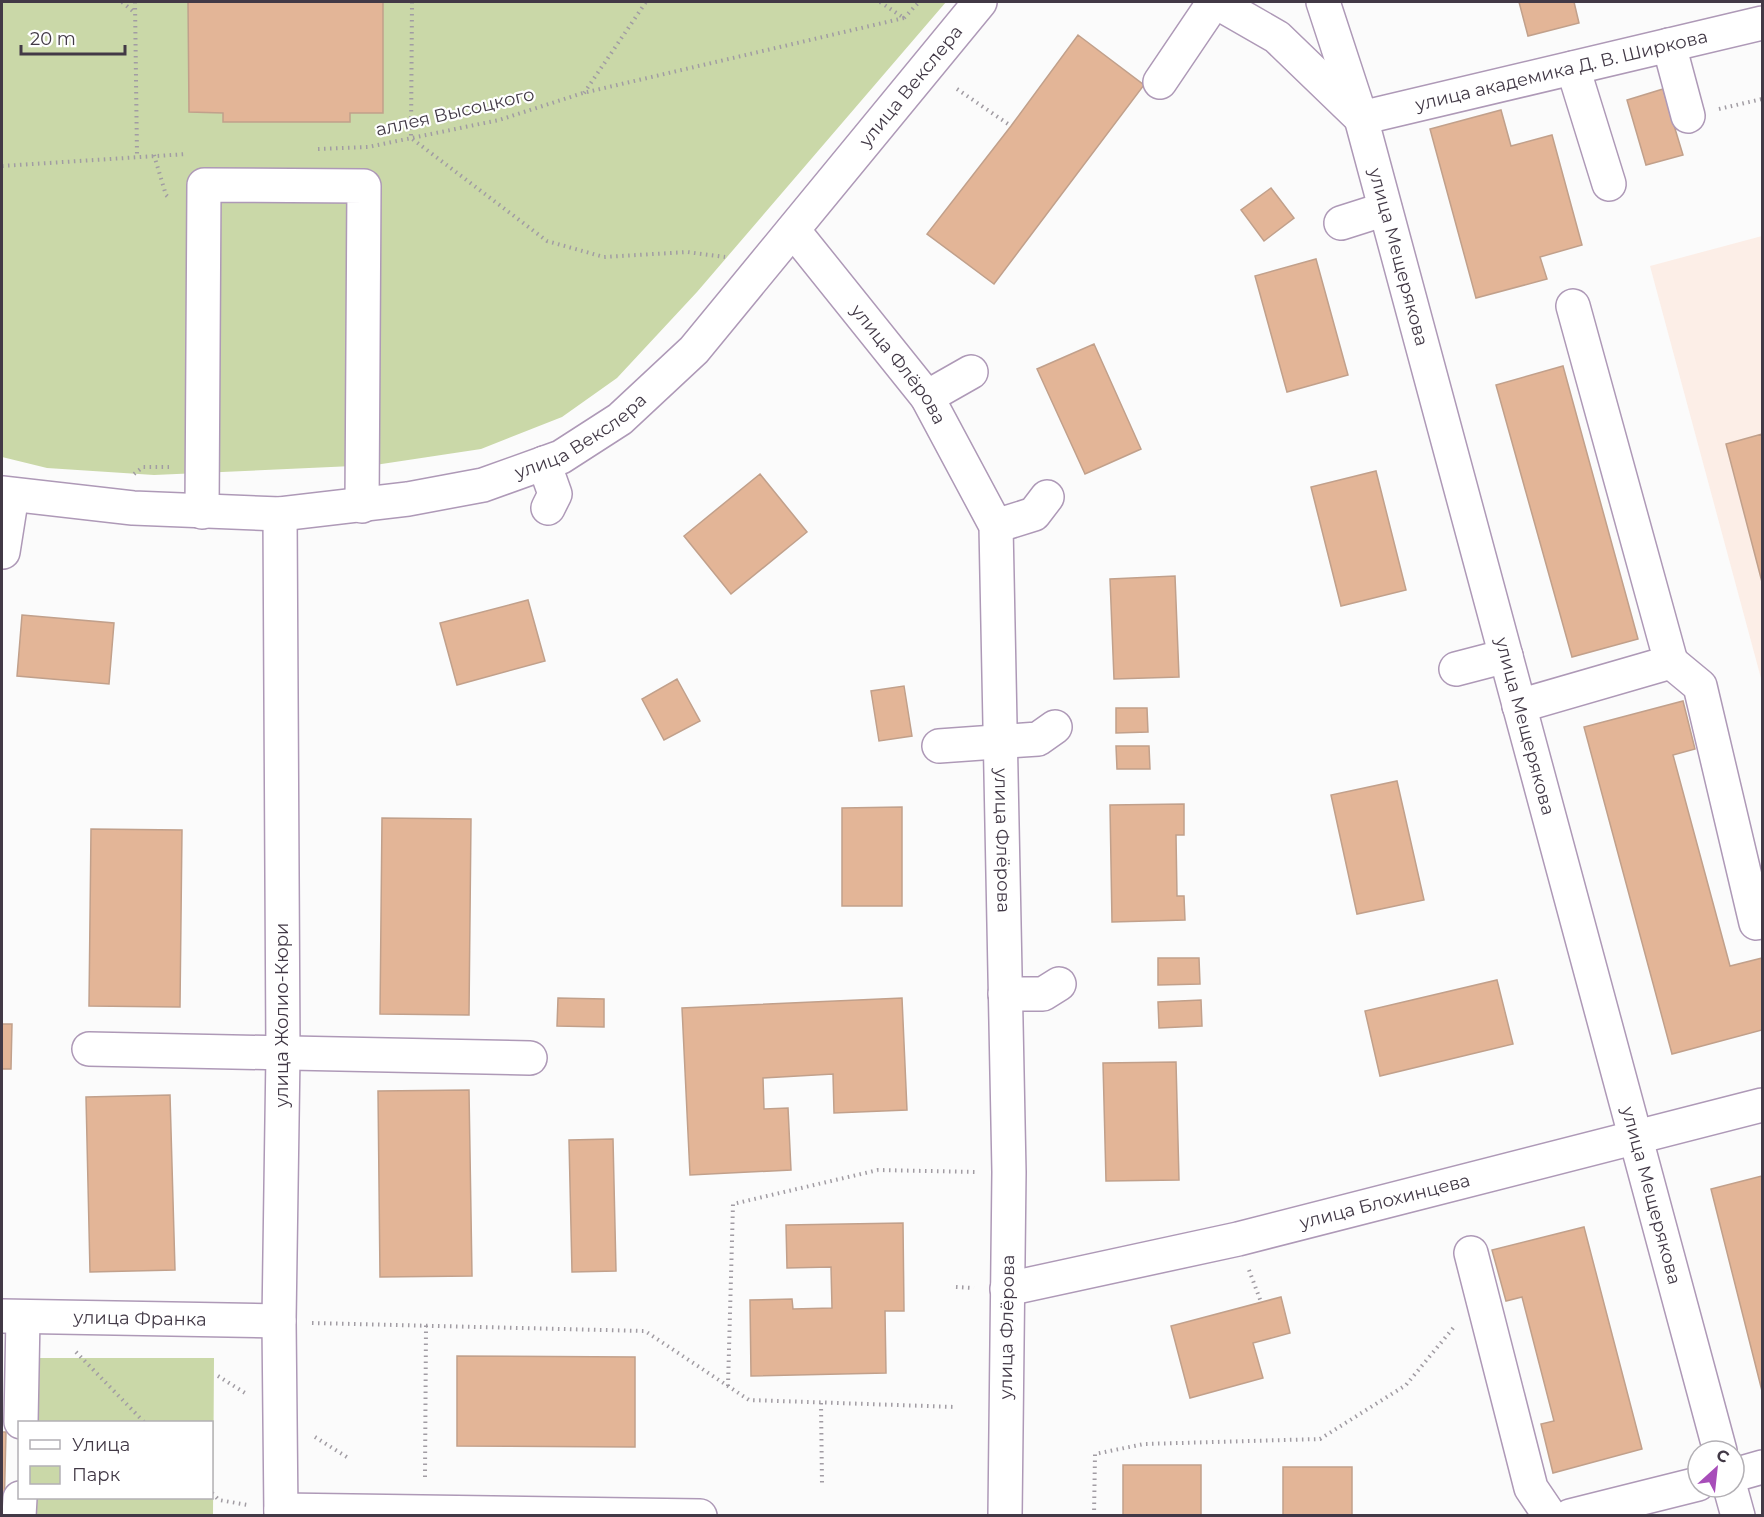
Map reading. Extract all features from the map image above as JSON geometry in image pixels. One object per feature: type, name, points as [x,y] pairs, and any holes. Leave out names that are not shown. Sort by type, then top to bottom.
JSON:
[{"type":"street","name":"улица Векслера","points":[[7,494],[133,508],[280,514],[362,506],[483,485],[561,457],[620,419],[693,350],[980,2]]},
{"type":"street","points":[[1161,82],[1215,2],[1277,38],[1361,118]]},
{"type":"street","name":"улица Мещерякова","points":[[1323,2],[1361,118],[1717,1439]]},
{"type":"street","name":"улица академика Д. В. Ширкова","points":[[1361,118],[1762,23]]},
{"type":"street","points":[[1669,45],[1688,116]]},
{"type":"street","points":[[1573,68],[1610,184]]},
{"type":"street","points":[[202,512],[204,185],[364,186],[362,506]]},
{"type":"street","points":[[1341,224],[1385,209]]},
{"type":"street","name":"улица Флёрова","points":[[793,230],[927,396],[996,526],[1009,1172],[1005,1515]]},
{"type":"street","points":[[1573,306],[1671,662],[1700,686],[1756,923]]},
{"type":"street","points":[[927,396],[971,372]]},
{"type":"street","points":[[544,463],[557,500]]},
{"type":"street","points":[[3,552],[7,494]]},
{"type":"street","points":[[996,526],[1044,512]]},
{"type":"street","name":"улица Жолио-Кюри","points":[[280,514],[283,1054],[279,1321],[281,1513]]},
{"type":"street","points":[[1456,669],[1506,656]]},
{"type":"street","points":[[1519,706],[1671,662]]},
{"type":"street","points":[[939,746],[1050,741]]},
{"type":"street","points":[[1005,994],[1054,995]]},
{"type":"street","points":[[89,1049],[531,1058]]},
{"type":"street","name":"улица Блохинцева","points":[[1007,1289],[1238,1239],[1762,1105]]},
{"type":"street","points":[[1471,1253],[1531,1488],[1550,1515]]},
{"type":"street","points":[[21,1421],[23,1317]]},
{"type":"street","name":"улица Франка","points":[[23,1317],[279,1321]]},
{"type":"street","points":[[1746,1472],[1762,1467]]},
{"type":"street","points":[[1570,1515],[1686,1487]]},
{"type":"street","points":[[19,1515],[20,1499]]},
{"type":"street","points":[[1733,1499],[1738,1515]]},
{"type":"street","points":[[281,1513],[700,1515]]},
{"type":"path","points":[[122,2],[135,13]]},
{"type":"path","points":[[135,2],[137,156]]},
{"type":"path","points":[[412,2],[411,138],[547,241],[604,257],[687,252],[764,266]]},
{"type":"path","points":[[583,93],[646,2]]},
{"type":"path","points":[[880,2],[904,18],[919,2]]},
{"type":"path","name":"аллея Высоцкого","points":[[308,149],[368,147],[499,120],[583,93],[904,18]]},
{"type":"path","points":[[957,89],[1011,126]]},
{"type":"path","points":[[1688,116],[1762,99]]},
{"type":"path","points":[[2,166],[189,154]]},
{"type":"path","points":[[728,1386],[733,1204],[878,1170],[1009,1172]]},
{"type":"path","points":[[1094,1515],[1095,1454],[1144,1444],[1320,1439],[1406,1385],[1482,1294]]},
{"type":"path","points":[[23,1317],[143,1421]]},
{"type":"path","points":[[279,1321],[351,1325],[645,1331],[749,1400],[956,1407]]},
{"type":"path","points":[[425,1512],[426,1325]]},
{"type":"path","points":[[821,1402],[822,1484]]},
{"type":"shaded area","points":[[1762,236],[1762,682],[1650,266]]},
{"type":"green space","points":[[2,2],[946,2],[697,292],[617,378],[562,417],[481,449],[375,465],[154,475],[47,468],[2,457]]},
{"type":"green space","points":[[28,1358],[214,1358],[213,1515],[26,1516],[27,1499],[213,1499],[213,1421],[28,1421]]},
{"type":"building","points":[[188,2],[383,2],[383,113],[350,113],[350,122],[223,122],[223,113],[189,112]]},
{"type":"building","points":[[1519,2],[1574,2],[1579,23],[1528,36]]},
{"type":"building","points":[[1078,35],[1144,85],[994,284],[927,234]]},
{"type":"building","points":[[1663,89],[1683,155],[1646,165],[1627,100]]},
{"type":"building","points":[[1501,110],[1511,146],[1552,135],[1582,245],[1540,257],[1547,279],[1476,298],[1430,129]]},
{"type":"building","points":[[1271,188],[1294,218],[1264,241],[1241,210]]},
{"type":"building","points":[[1316,259],[1348,375],[1287,392],[1255,276]]},
{"type":"building","points":[[1094,344],[1141,449],[1085,474],[1037,369]]},
{"type":"building","points":[[1563,366],[1638,639],[1572,657],[1496,385]]},
{"type":"building","points":[[1762,434],[1762,582],[1726,444]]},
{"type":"building","points":[[1376,471],[1406,590],[1341,606],[1311,487]]},
{"type":"building","points":[[760,474],[807,532],[731,594],[684,536]]},
{"type":"building","points":[[1175,576],[1179,677],[1114,679],[1110,579]]},
{"type":"building","points":[[528,600],[545,661],[457,685],[440,623]]},
{"type":"building","points":[[22,615],[114,623],[109,684],[17,676]]},
{"type":"building","points":[[677,679],[700,721],[664,740],[642,699]]},
{"type":"building","points":[[904,686],[912,736],[879,741],[871,691]]},
{"type":"building","points":[[1683,701],[1695,749],[1673,755],[1730,966],[1762,958],[1762,1030],[1672,1054],[1584,727]]},
{"type":"building","points":[[1116,708],[1147,708],[1148,732],[1116,733]]},
{"type":"building","points":[[1116,746],[1149,746],[1150,769],[1117,769]]},
{"type":"building","points":[[1397,781],[1424,900],[1357,914],[1331,795]]},
{"type":"building","points":[[1184,804],[1184,835],[1176,835],[1177,896],[1184,896],[1185,920],[1112,922],[1110,805]]},
{"type":"building","points":[[902,807],[902,906],[842,906],[842,808]]},
{"type":"building","points":[[382,818],[471,819],[469,1015],[380,1014]]},
{"type":"building","points":[[91,829],[182,830],[180,1007],[89,1006]]},
{"type":"building","points":[[1158,958],[1199,958],[1200,984],[1158,985]]},
{"type":"building","points":[[1497,980],[1513,1044],[1380,1076],[1365,1011]]},
{"type":"building","points":[[558,998],[604,999],[604,1027],[557,1026]]},
{"type":"building","points":[[902,998],[907,1110],[834,1113],[833,1074],[763,1078],[764,1109],[788,1108],[791,1170],[690,1175],[682,1008]]},
{"type":"building","points":[[1201,1000],[1202,1026],[1159,1028],[1158,1002]]},
{"type":"building","points":[[2,1024],[12,1024],[11,1069],[2,1069]]},
{"type":"building","points":[[1176,1062],[1179,1180],[1106,1181],[1103,1063]]},
{"type":"building","points":[[469,1090],[472,1276],[380,1277],[378,1091]]},
{"type":"building","points":[[170,1095],[175,1270],[90,1272],[86,1097]]},
{"type":"building","points":[[613,1139],[616,1271],[572,1272],[569,1140]]},
{"type":"building","points":[[1762,1176],[1762,1391],[1711,1189]]},
{"type":"building","points":[[903,1223],[904,1311],[885,1311],[886,1373],[751,1376],[750,1300],[792,1299],[793,1309],[832,1308],[831,1267],[787,1268],[786,1225]]},
{"type":"building","points":[[1584,1227],[1642,1449],[1553,1473],[1541,1424],[1554,1421],[1522,1297],[1506,1301],[1492,1250]]},
{"type":"building","points":[[1281,1297],[1290,1333],[1253,1343],[1263,1378],[1190,1398],[1171,1326]]},
{"type":"building","points":[[457,1356],[635,1357],[635,1447],[457,1446]]},
{"type":"building","points":[[2,1432],[6,1432],[4,1514],[2,1514]]},
{"type":"building","points":[[1123,1465],[1201,1465],[1201,1516],[1123,1516]]},
{"type":"building","points":[[1283,1467],[1352,1467],[1352,1516],[1283,1516]]}]
